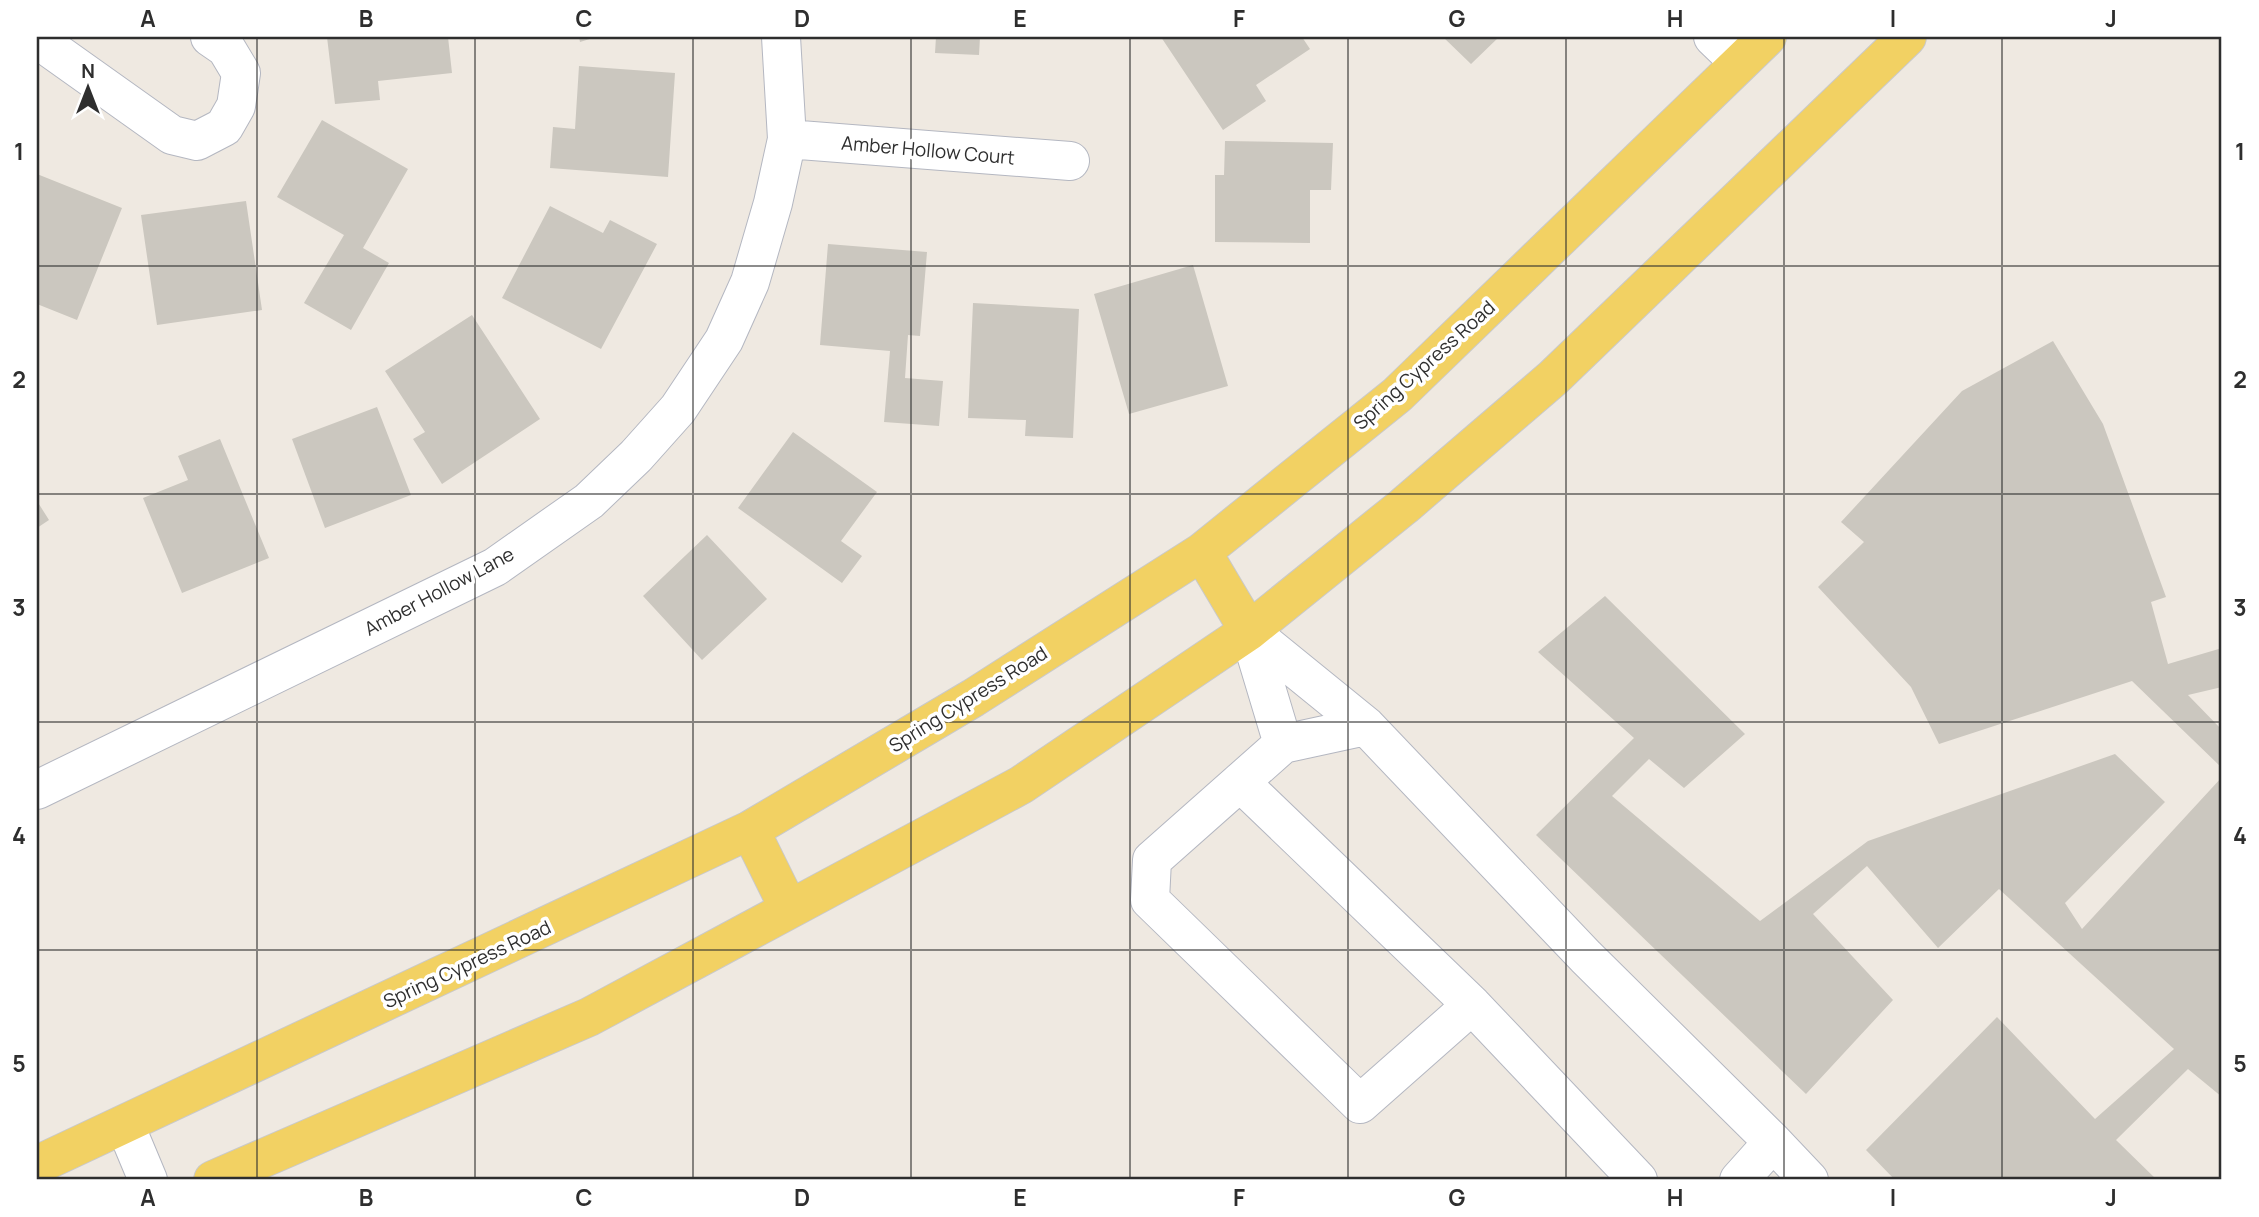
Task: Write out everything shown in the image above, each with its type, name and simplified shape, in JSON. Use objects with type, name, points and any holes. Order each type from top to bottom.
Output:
[{"type":"main road","name":"Spring Cypress Road","points":[[37,1165],[750,830],[973,698],[1202,552],[1397,395],[1726,50],[1768,37]]},
{"type":"main road","points":[[214,1180],[589,1017],[1021,785],[1249,631],[1404,506],[1553,378],[1907,37]]},
{"type":"main road","points":[[1202,552],[1249,631]]},
{"type":"main road","points":[[750,830],[789,909]]},
{"type":"street","points":[[37,39],[172,135],[197,141],[224,127],[236,106],[241,73],[226,48],[210,37]]},
{"type":"street","name":"Amber Hollow Lane","points":[[37,790],[495,567],[589,501],[636,456],[678,409],[724,340],[750,282],[773,203],[787,139],[781,37]]},
{"type":"street","name":"Amber Hollow Court","points":[[787,139],[1070,161]]},
{"type":"street","points":[[1249,631],[1366,726],[1587,957],[1809,1180]]},
{"type":"street","points":[[1249,631],[1283,744]]},
{"type":"street","points":[[1366,726],[1283,744],[1152,860],[1150,900],[1360,1104],[1472,1005]]},
{"type":"street","points":[[1240,782],[1472,1005],[1638,1180]]},
{"type":"street","points":[[125,1125],[148,1180]]},
{"type":"street","points":[[1739,1180],[1773,1142]]},
{"type":"building","points":[[327,37],[448,37],[452,73],[378,81],[380,100],[335,104]]},
{"type":"building","points":[[579,37],[596,37],[580,42]]},
{"type":"building","points":[[936,37],[980,37],[979,55],[935,53]]},
{"type":"building","points":[[1161,37],[1302,37],[1310,49],[1256,85],[1266,101],[1223,130]]},
{"type":"building","points":[[1443,37],[1499,37],[1471,64]]},
{"type":"building","points":[[579,66],[675,73],[668,177],[550,168],[553,127],[575,129]]},
{"type":"building","points":[[322,120],[408,169],[363,248],[389,263],[351,330],[304,303],[344,235],[277,197]]},
{"type":"building","points":[[1225,141],[1333,143],[1331,190],[1310,190],[1310,243],[1215,242],[1215,175],[1224,175]]},
{"type":"building","points":[[37,174],[122,208],[77,320],[37,304]]},
{"type":"building","points":[[246,201],[262,310],[157,325],[141,215]]},
{"type":"building","points":[[550,206],[603,233],[610,220],[657,244],[601,349],[502,298]]},
{"type":"building","points":[[828,244],[927,252],[920,336],[908,335],[905,378],[943,381],[939,426],[884,422],[890,351],[820,345]]},
{"type":"building","points":[[1193,265],[1228,386],[1129,414],[1094,294]]},
{"type":"building","points":[[973,303],[1079,309],[1073,438],[1025,436],[1026,420],[968,418]]},
{"type":"building","points":[[472,315],[540,419],[442,484],[413,439],[425,432],[385,371]]},
{"type":"building","points":[[2053,341],[2103,424],[2166,597],[2151,602],[2168,664],[2222,648],[2222,687],[2188,695],[2222,730],[2222,768],[2132,681],[1939,744],[1911,687],[1818,587],[1864,542],[1841,522],[1962,391]]},
{"type":"building","points":[[377,407],[411,495],[325,528],[292,439]]},
{"type":"building","points":[[793,432],[877,492],[841,541],[862,556],[842,583],[738,508]]},
{"type":"building","points":[[220,439],[269,558],[182,593],[143,498],[188,480],[178,456]]},
{"type":"building","points":[[37,501],[49,520],[37,528]]},
{"type":"building","points":[[707,535],[767,599],[702,660],[643,596]]},
{"type":"building","points":[[1605,596],[1745,734],[1684,788],[1649,759],[1612,796],[1760,921],[1868,841],[2115,754],[2165,802],[2065,903],[2082,929],[2222,777],[2222,1097],[2188,1069],[2116,1140],[2157,1180],[1895,1180],[1866,1150],[1997,1017],[2095,1119],[2174,1049],[1999,889],[1938,948],[1867,866],[1813,914],[1893,1000],[1806,1094],[1536,835],[1634,738],[1538,652]]}]
